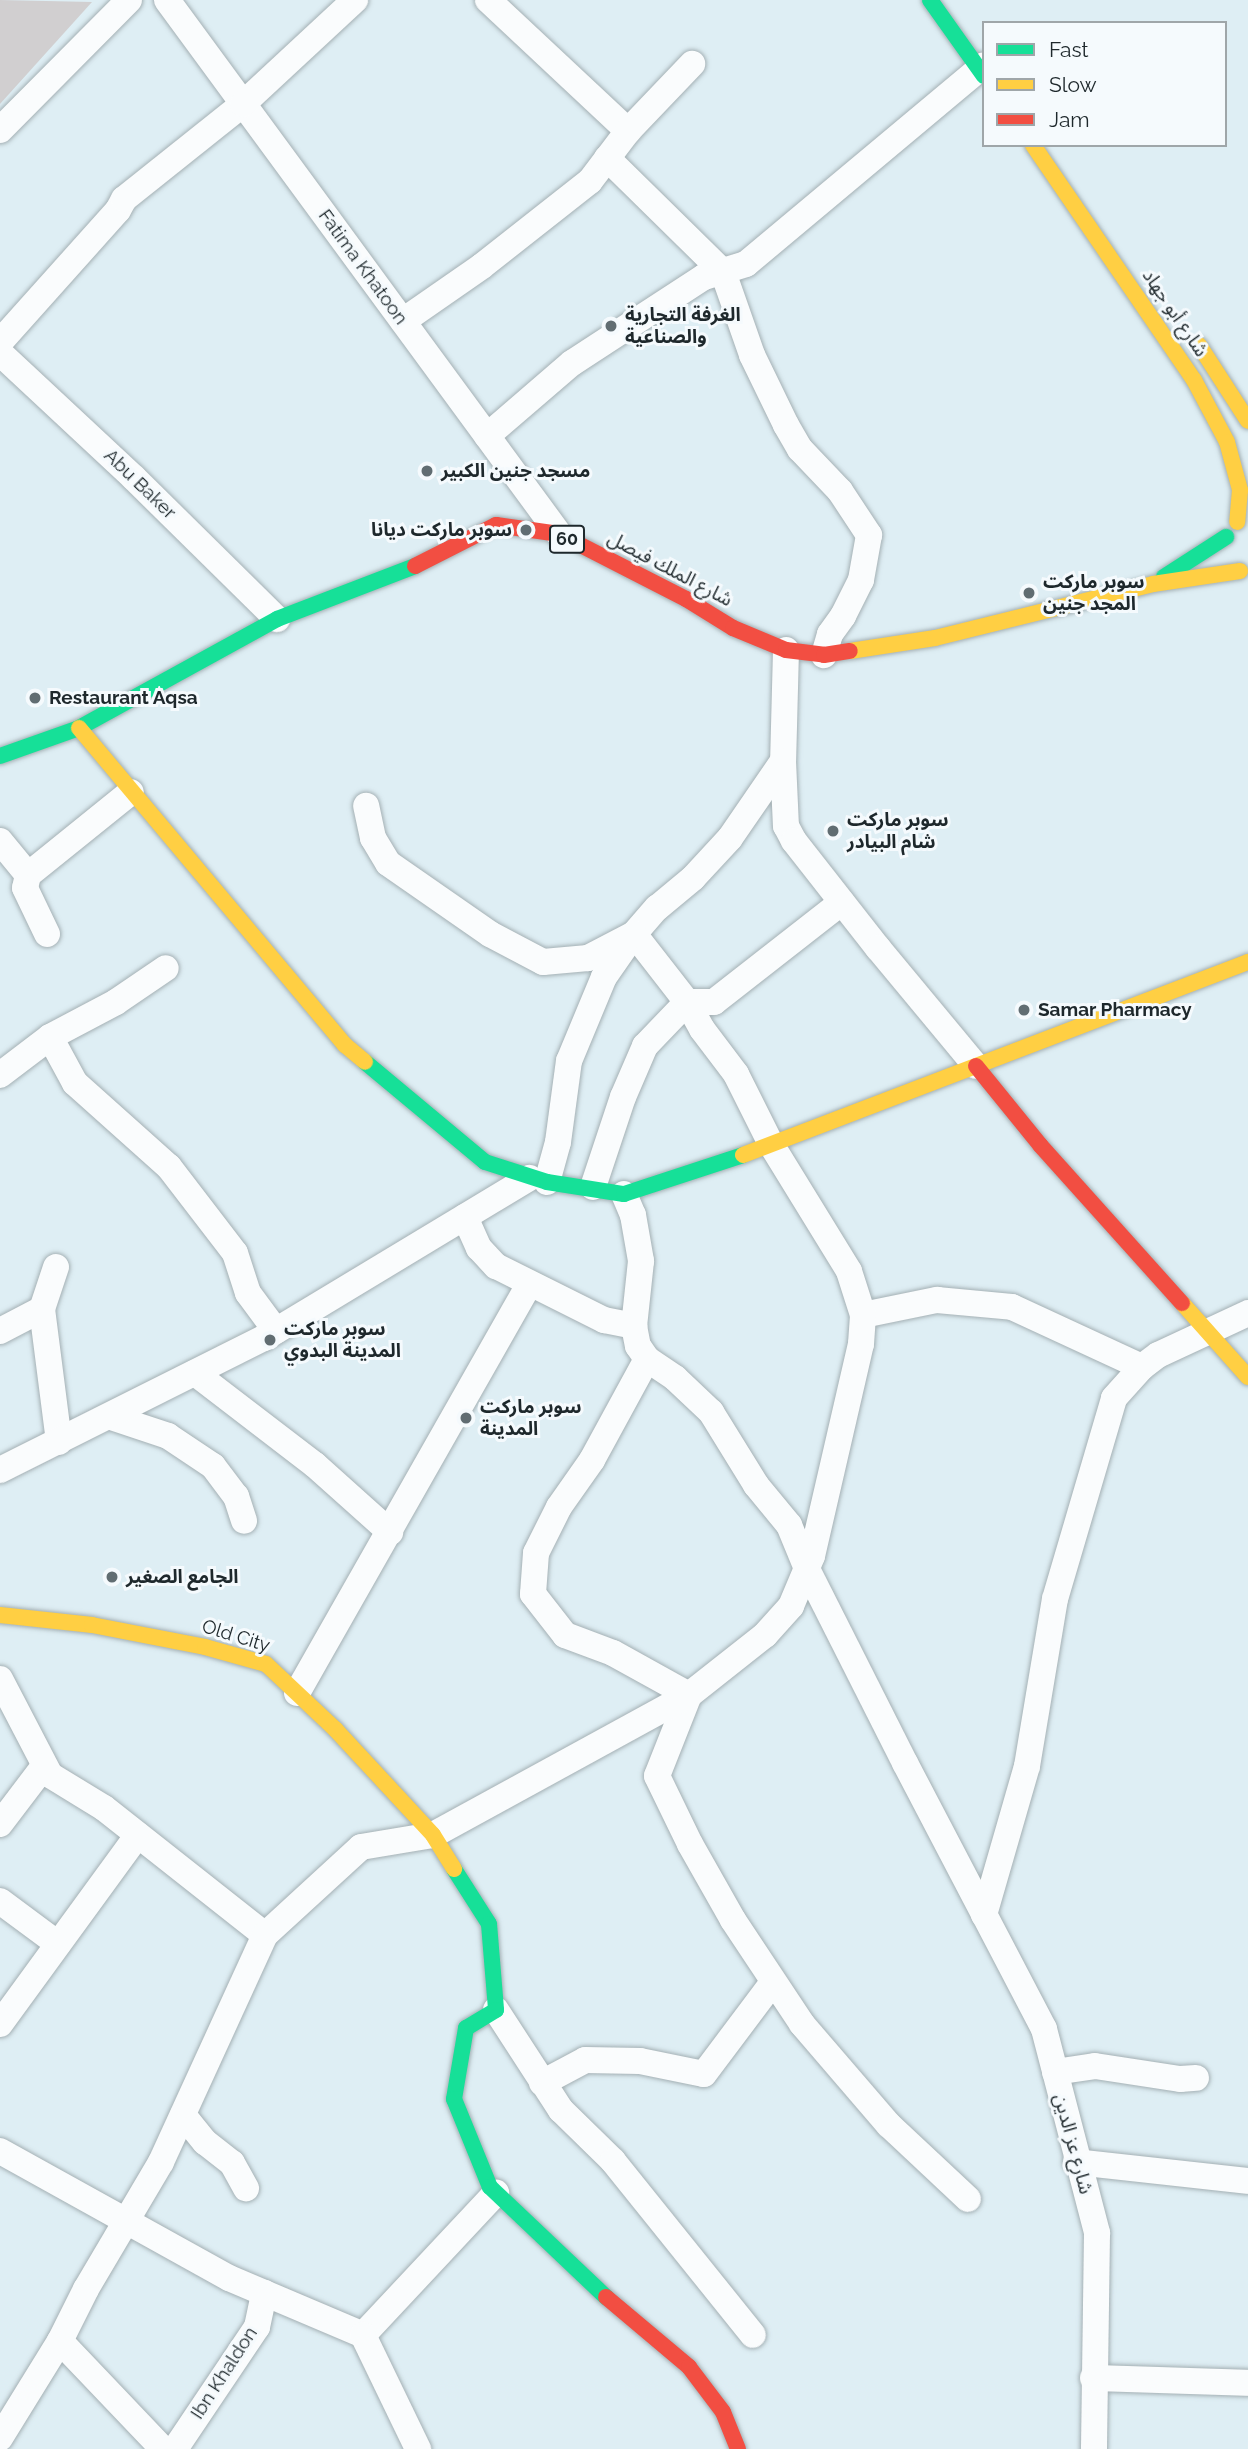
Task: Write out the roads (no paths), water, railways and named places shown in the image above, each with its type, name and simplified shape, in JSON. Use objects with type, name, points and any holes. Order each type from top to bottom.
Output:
[{"type":"street","points":[[0,130],[129,0]]},
{"type":"street","name":"Fatima Khatoon","points":[[167,0],[559,534]]},
{"type":"street","points":[[0,342],[124,199],[243,104],[355,0]]},
{"type":"street","points":[[488,0],[628,131]]},
{"type":"street","points":[[487,436],[572,363],[704,277],[746,264],[982,70],[930,0]]},
{"type":"street","points":[[403,321],[482,266],[590,181],[628,131],[692,64]]},
{"type":"street","name":"شارع أبو جهاد","points":[[1034,147],[1194,380],[1231,453],[1240,490],[1243,519]]},
{"type":"street","points":[[607,158],[723,272],[752,355],[786,425],[800,449],[840,491],[869,535],[861,580],[843,616],[830,634],[824,655]]},
{"type":"street","name":"شارع أبو جهاد","points":[[1193,336],[1248,421]]},
{"type":"street","name":"Abu Baker","points":[[0,353],[134,478],[277,619]]},
{"type":"street","name":"60","points":[[1153,583],[1226,537],[1243,519]]},
{"type":"street","name":"شارع الملك فيصل","points":[[0,756],[79,728],[277,619],[402,573],[496,525],[559,534],[686,599],[733,628],[786,650],[824,655],[935,638],[1153,583]]},
{"type":"street","name":"60","points":[[1226,537],[1227,556],[1244,572]]},
{"type":"street","name":"60","points":[[1153,583],[1244,572]]},
{"type":"street","points":[[786,650],[783,761],[786,826],[794,841],[1041,1146],[1248,1377]]},
{"type":"street","points":[[79,728],[345,1045],[485,1162],[538,1180],[624,1194],[772,1146],[1248,962]]},
{"type":"street","points":[[0,1470],[111,1417],[276,1331],[465,1217],[538,1180],[558,1142],[563,1087],[573,1046],[601,982],[634,934],[730,838],[783,761]]},
{"type":"street","points":[[47,934],[25,888],[28,874],[131,792]]},
{"type":"street","points":[[366,806],[373,838],[388,863],[490,933],[543,962],[589,957],[634,934]]},
{"type":"street","points":[[0,841],[28,874]]},
{"type":"street","points":[[593,1187],[628,1084],[645,1046],[687,1002],[714,1002],[842,902]]},
{"type":"street","points":[[0,2438],[60,2341],[162,2162],[265,1935],[361,1847],[433,1835],[689,1695],[779,1621],[796,1597],[808,1571],[861,1343],[863,1315],[849,1271],[772,1146],[736,1074],[702,1029],[687,1002],[634,934]]},
{"type":"street","points":[[0,1074],[50,1037],[116,1002],[166,968]]},
{"type":"street","points":[[50,1037],[75,1083],[169,1167],[235,1252],[248,1293],[276,1331]]},
{"type":"street","points":[[624,1194],[633,1215],[642,1266],[634,1326],[635,1338],[648,1359],[592,1460],[559,1507],[536,1553],[533,1594],[565,1635],[613,1653],[689,1695]]},
{"type":"street","points":[[465,1217],[484,1257],[529,1284],[604,1320],[634,1326]]},
{"type":"street","points":[[55,1267],[42,1309],[59,1442]]},
{"type":"street","points":[[297,1693],[529,1284]]},
{"type":"street","points":[[863,1315],[937,1300],[1012,1307],[1142,1367]]},
{"type":"street","points":[[0,1331],[42,1309]]},
{"type":"street","points":[[984,1915],[1027,1766],[1036,1726],[1046,1640],[1066,1560],[1114,1398],[1142,1367],[1176,1345],[1248,1313]]},
{"type":"street","name":"شارع عز الدين","points":[[648,1359],[675,1378],[711,1412],[756,1485],[789,1525],[808,1571],[1044,2029],[1076,2162],[1097,2233],[1094,2449]]},
{"type":"street","points":[[195,1373],[315,1465],[390,1532]]},
{"type":"street","points":[[111,1417],[158,1432],[206,1460],[230,1486],[244,1521]]},
{"type":"street","name":"Old City","points":[[0,1615],[92,1625],[205,1647],[266,1664],[335,1729],[433,1835],[489,1924],[496,2010]]},
{"type":"street","points":[[0,1679],[44,1766],[54,1778],[104,1808],[265,1935]]},
{"type":"street","points":[[689,1695],[657,1776],[724,1907],[802,2024],[866,2100],[920,2157],[968,2199]]},
{"type":"street","points":[[0,1824],[44,1766]]},
{"type":"street","points":[[2,2019],[138,1835]]},
{"type":"street","points":[[0,1901],[58,1944]]},
{"type":"street","points":[[542,2083],[585,2060],[640,2061],[704,2074],[773,1982]]},
{"type":"street","points":[[738,2449],[723,2412],[690,2367],[599,2291],[490,2187],[454,2099],[466,2028],[496,2010],[542,2083],[574,2125],[614,2161],[753,2335]]},
{"type":"street","points":[[1055,2072],[1095,2066],[1180,2079],[1196,2078]]},
{"type":"street","points":[[183,2115],[205,2142],[232,2162],[246,2188]]},
{"type":"street","points":[[0,2151],[229,2278],[363,2335],[418,2449]]},
{"type":"street","points":[[1076,2162],[1248,2181]]},
{"type":"street","points":[[363,2335],[496,2193]]},
{"type":"street","name":"Ibn Khaldon","points":[[175,2449],[257,2327],[264,2293]]},
{"type":"street","points":[[60,2341],[163,2449]]},
{"type":"street","points":[[1093,2378],[1248,2383]]},
{"type":"place","name":"الغرفة التجارية والصناعية","points":[[611,326]]},
{"type":"place","name":"مسجد جنين الكبير","points":[[427,471]]},
{"type":"place","name":"سوبر ماركت ديانا","points":[[526,530]]},
{"type":"place","name":"سوبر ماركت المجد جنين","points":[[1029,593]]},
{"type":"place","name":"Restaurant Aqsa","points":[[35,698]]},
{"type":"place","name":"سوبر ماركت شام البيادر","points":[[833,831]]},
{"type":"place","name":"Samar Pharmacy","points":[[1024,1010]]},
{"type":"place","name":"سوبر ماركت المدينة البدوي","points":[[270,1340]]},
{"type":"place","name":"سوبر ماركت المدينة","points":[[466,1418]]},
{"type":"place","name":"الجامع الصغير","points":[[112,1577]]}]
